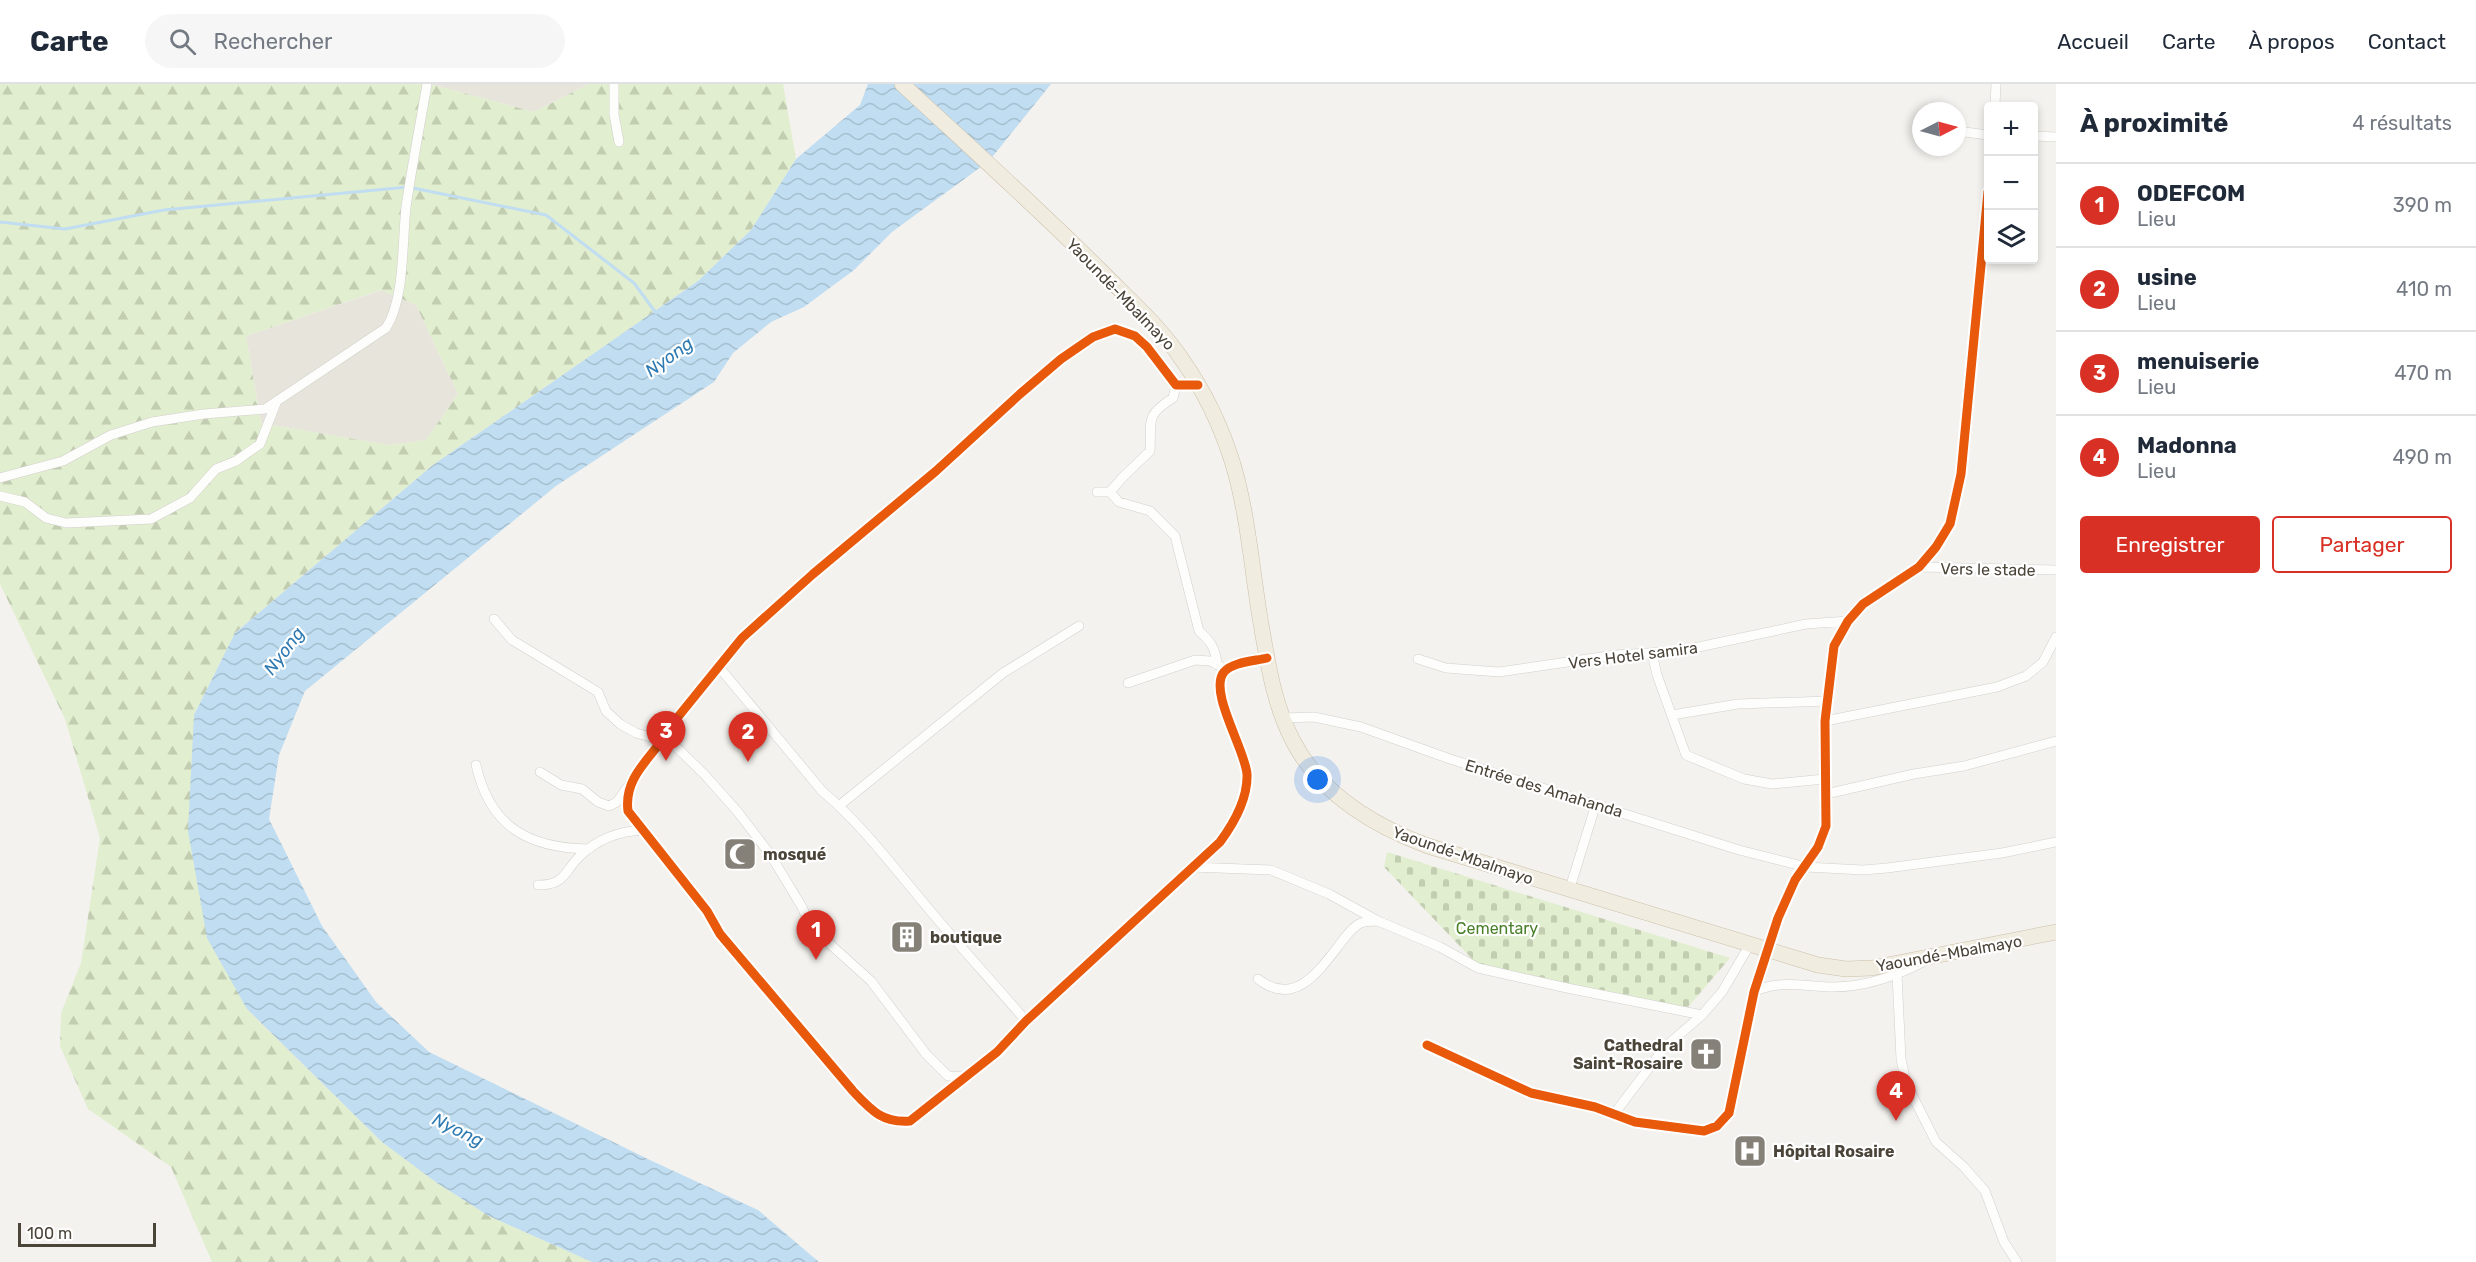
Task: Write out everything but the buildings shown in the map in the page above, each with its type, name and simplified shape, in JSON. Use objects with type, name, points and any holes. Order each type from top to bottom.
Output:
[{"type":"highway","name":"Yaoundé-Mbalmayo","points":[[902,84],[1077,246],[1164,335],[1198,385],[1217,422],[1232,463],[1267,658],[1274,691],[1283,717],[1293,742],[1324,783],[1346,804],[1371,822],[1428,846],[1768,952],[1818,965],[1846,969],[1892,965],[2056,933]]},
{"type":"street","points":[[0,478],[63,461],[111,435],[152,422],[204,414],[265,409],[386,328],[394,315],[397,299],[406,207],[427,84]]},
{"type":"street","points":[[614,84],[614,114],[620,142]]},
{"type":"street","points":[[1995,102],[1996,84]]},
{"type":"street","points":[[1966,132],[1984,134]]},
{"type":"street","points":[[2038,136],[2056,137]]},
{"type":"street","points":[[1427,1045],[1531,1093],[1595,1107],[1635,1122],[1704,1131],[1717,1126],[1730,1113],[1754,992],[1784,900],[1818,848],[1826,826],[1825,720],[1834,646],[1848,621],[1863,604],[1919,567],[1936,547],[1950,524],[1960,483],[1987,210]]},
{"type":"street","points":[[540,772],[561,785],[582,789],[598,802],[609,806],[617,802],[654,748],[666,738],[673,723],[742,638],[813,574],[936,471],[1036,380],[1093,337],[1115,329],[1135,336],[1148,348],[1176,386]]},
{"type":"street","points":[[1176,386],[1198,385]]},
{"type":"street","points":[[1110,492],[1150,452],[1151,414],[1156,408],[1173,398],[1176,386]]},
{"type":"street","points":[[0,496],[25,502],[46,518],[66,524],[151,519],[190,498],[216,469],[236,461],[260,444],[276,403]]},
{"type":"street","points":[[1097,492],[1110,492],[1119,502],[1150,512],[1175,536],[1199,631],[1210,640],[1217,665]]},
{"type":"street","name":"Vers le stade","points":[[1919,567],[2056,570]]},
{"type":"street","points":[[494,619],[512,640],[598,692],[606,711],[620,724],[636,733],[654,738],[666,738],[704,774],[737,811],[770,854],[802,907],[811,927],[871,981],[926,1054],[948,1076],[966,1077]]},
{"type":"street","name":"Vers Hotel samira","points":[[1418,659],[1446,668],[1499,672],[1615,655],[1680,651],[1806,624],[1848,621]]},
{"type":"street","points":[[840,806],[1003,673],[1080,626]]},
{"type":"street","points":[[1825,720],[1997,687],[2026,676],[2043,662],[2056,637]]},
{"type":"street","points":[[1652,652],[1657,675],[1686,755],[1744,779],[1772,784],[1825,779]]},
{"type":"street","points":[[1128,683],[1195,660],[1210,661],[1228,668],[1267,658]]},
{"type":"street","points":[[719,667],[822,791],[840,806],[873,841],[1026,1021]]},
{"type":"street","points":[[631,782],[628,792],[628,811],[632,818],[644,830],[707,911],[720,933],[775,1001],[853,1091],[876,1113],[894,1122],[910,1121],[997,1052],[1026,1021],[1220,842],[1232,826],[1246,789],[1245,762],[1220,693],[1220,677],[1228,668]]},
{"type":"street","points":[[1672,715],[1738,705],[1828,701]]},
{"type":"street","name":"Entrée des Amahanda","points":[[1283,717],[1314,717],[1361,727],[1450,759],[1739,850],[1806,867],[1863,870],[1887,868],[1982,856],[2056,842]]},
{"type":"street","points":[[1826,794],[1914,774],[1964,766],[2056,741]]},
{"type":"street","points":[[476,765],[481,787],[488,803],[513,828],[527,838],[546,844],[589,849]]},
{"type":"street","points":[[1569,891],[1596,804]]},
{"type":"street","points":[[538,885],[553,884],[562,880],[579,857],[612,836],[628,831],[644,830]]},
{"type":"street","points":[[1191,867],[1271,870],[1329,894],[1378,921],[1440,947],[1478,968],[1702,1015]]},
{"type":"street","points":[[1258,980],[1278,990],[1298,988],[1321,968],[1359,924],[1378,921]]},
{"type":"street","points":[[1614,1114],[1665,1047],[1702,1015],[1722,992],[1749,946]]},
{"type":"street","points":[[1754,992],[1762,988],[1786,984],[1835,987],[1861,984],[1897,974],[1938,955]]},
{"type":"street","points":[[1897,974],[1901,1059],[1906,1083],[1936,1142],[1964,1167],[1985,1191],[2004,1242],[2017,1262]]},
{"type":"shaded area","points":[[430,84],[589,84],[534,112]]},
{"type":"shaded area","points":[[382,290],[416,305],[458,394],[426,440],[389,445],[261,423],[246,336]]},
{"type":"green space","points":[[0,84],[430,84],[534,112],[589,84],[783,84],[796,159],[751,230],[698,281],[433,465],[235,633],[194,715],[247,1009],[382,1142],[437,1183],[489,1216],[592,1262],[212,1262],[171,1167],[88,1109],[60,1046],[61,1013],[81,963],[100,838],[65,719],[0,584]],"holes":[[[381,290],[416,305],[458,394],[426,440],[389,445],[261,423],[246,336]]]},
{"type":"green space","name":"Cementary","points":[[1387,852],[1730,958],[1682,1014],[1476,963],[1384,867]]},
{"type":"water","name":"Nyong","points":[[868,84],[1051,84],[989,161],[892,232],[854,270],[804,307],[771,322],[733,353],[714,382],[556,486],[305,691],[279,755],[269,819],[322,926],[376,1002],[429,1052],[758,1210],[819,1262],[592,1262],[489,1216],[437,1183],[382,1142],[247,1009],[207,938],[188,831],[194,715],[235,633],[433,465],[698,281],[751,230],[796,159],[860,105]]},
{"type":"waterway","points":[[0,222],[65,229],[164,210],[408,187],[546,215],[634,283],[656,313]]},
{"type":"cycle path","points":[[1427,1045],[1531,1093],[1595,1107],[1635,1122],[1704,1131],[1717,1126],[1729,1113],[1754,992],[1778,918],[1795,880],[1818,847],[1826,826],[1825,721],[1834,646],[1848,621],[1863,604],[1919,567],[1936,547],[1950,524],[1961,474],[1986,210]]},
{"type":"cycle path","points":[[1198,385],[1176,385],[1147,347],[1135,336],[1115,329],[1093,337],[1061,359],[936,471],[813,574],[742,638],[643,764],[631,786],[628,811],[707,911],[720,934],[853,1091],[878,1114],[892,1120],[910,1121],[997,1052],[1026,1021],[1220,842],[1239,810],[1247,783],[1245,763],[1224,706],[1220,681],[1224,672],[1232,666],[1267,658]]},
{"type":"place","name":"menuiserie","points":[[666,761]]},
{"type":"place","name":"usine","points":[[748,762]]},
{"type":"place","name":"mosqué","points":[[740,854]]},
{"type":"place","name":"boutique","points":[[907,937]]},
{"type":"place","name":"ODEFCOM","points":[[816,960]]},
{"type":"place","name":"Cathedral Saint-Rosaire","points":[[1706,1054]]},
{"type":"place","name":"Madonna","points":[[1896,1121]]},
{"type":"place","name":"Hôpital Rosaire","points":[[1750,1151]]}]
